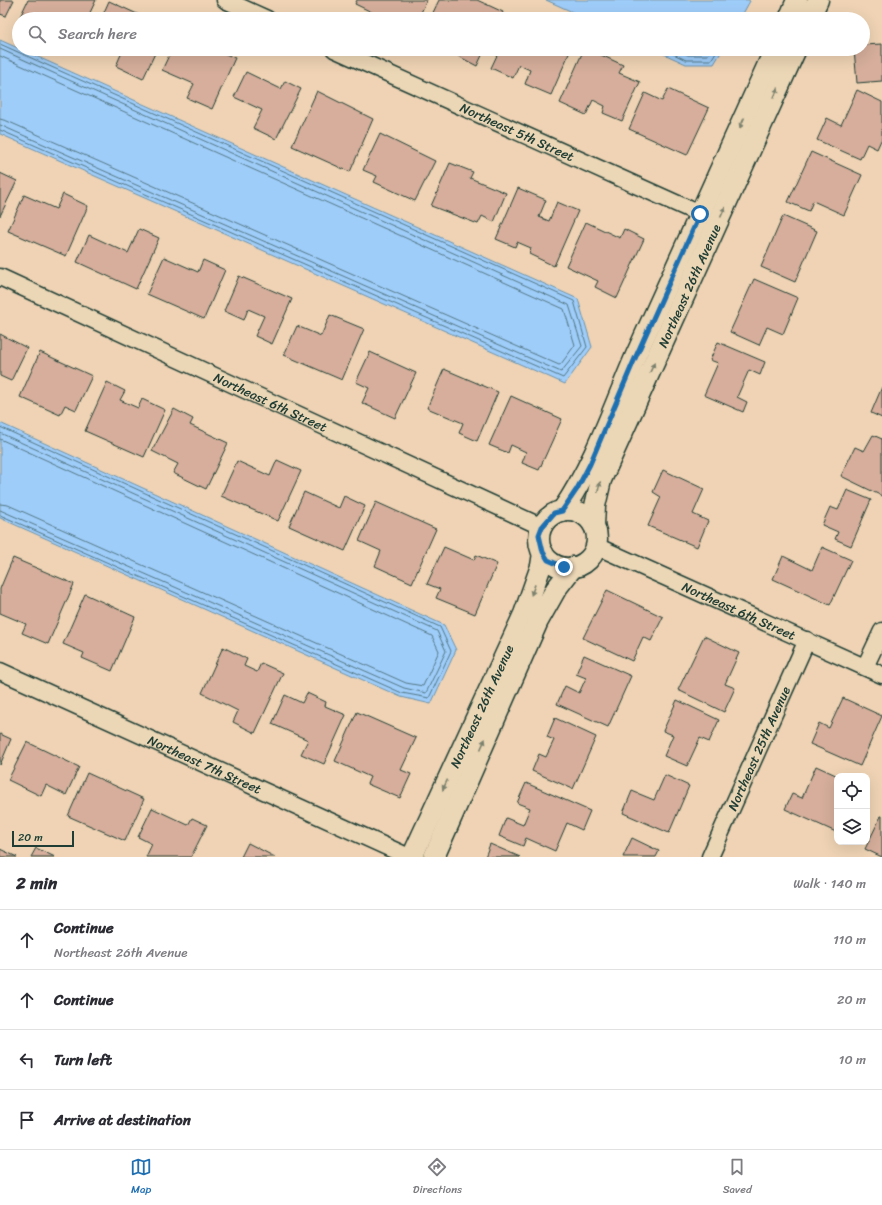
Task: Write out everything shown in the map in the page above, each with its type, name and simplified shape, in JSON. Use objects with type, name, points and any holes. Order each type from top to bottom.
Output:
[{"type":"street","points":[[225,0],[252,12]]},
{"type":"street","points":[[791,12],[797,0]]},
{"type":"street","points":[[812,12],[818,0]]},
{"type":"street","name":"Northeast 5th Street","points":[[350,56],[700,214]]},
{"type":"street","name":"Northeast 26th Avenue","points":[[562,511],[577,489],[590,464],[633,363],[772,56]]},
{"type":"street","name":"Northeast 26th Avenue","points":[[594,525],[595,506],[601,480],[793,56]]},
{"type":"street","name":"Northeast 6th Street","points":[[0,277],[542,527]]},
{"type":"street","points":[[562,511],[577,511],[590,519],[594,525],[597,539],[596,546],[588,560],[572,567],[556,565],[548,560],[543,552],[539,535],[542,527],[554,513],[562,511]]},
{"type":"street","name":"Northeast 6th Street","points":[[596,546],[882,674]]},
{"type":"street","name":"Northeast 26th Avenue","points":[[412,857],[524,614],[541,566],[543,552]]},
{"type":"street","name":"Northeast 26th Avenue","points":[[434,857],[538,621],[556,589],[572,567]]},
{"type":"street","points":[[866,667],[882,631]]},
{"type":"street","name":"Northeast 25th Avenue","points":[[710,857],[807,640]]},
{"type":"street","name":"Northeast 7th Street","points":[[0,672],[409,857]]},
{"type":"water","points":[[546,0],[750,1],[744,12],[573,12]]},
{"type":"water","points":[[0,40],[12,45],[12,56],[36,56],[578,299],[592,347],[565,384],[0,134]]},
{"type":"water","points":[[668,56],[719,56],[714,64],[686,64]]},
{"type":"water","points":[[0,423],[444,625],[456,650],[431,704],[401,697],[0,518]]},
{"type":"building","points":[[0,0],[14,0],[6,16],[0,14]]},
{"type":"building","points":[[28,0],[96,0],[90,12],[22,12]]},
{"type":"building","points":[[357,0],[427,0],[421,12],[372,12],[355,4]]},
{"type":"building","points":[[439,0],[477,0],[503,12],[433,12]]},
{"type":"building","points":[[109,1],[133,12],[104,12]]},
{"type":"building","points":[[882,44],[882,81],[857,83],[855,56],[870,56],[870,45]]},
{"type":"building","points":[[120,56],[154,56],[143,79],[116,66]]},
{"type":"building","points":[[169,56],[230,56],[235,58],[212,109],[187,98],[194,84],[162,70]]},
{"type":"building","points":[[458,56],[482,56],[477,66]]},
{"type":"building","points":[[497,56],[568,56],[551,95],[525,84],[530,70],[519,65],[513,78],[491,68]]},
{"type":"building","points":[[581,56],[603,56],[623,65],[619,73],[640,82],[622,121],[603,113],[605,106],[593,100],[586,115],[560,103]]},
{"type":"building","points":[[246,72],[281,89],[285,81],[301,89],[276,139],[253,128],[262,110],[234,97]]},
{"type":"building","points":[[668,89],[709,108],[687,155],[629,129],[645,93],[662,101]]},
{"type":"building","points":[[857,90],[882,102],[882,138],[877,149],[867,144],[860,159],[817,140],[827,118],[841,125]]},
{"type":"building","points":[[317,91],[373,119],[350,172],[292,146]]},
{"type":"building","points":[[380,134],[435,161],[415,201],[374,182],[377,176],[363,170]]},
{"type":"building","points":[[811,152],[862,175],[844,215],[813,201],[809,211],[788,202]]},
{"type":"building","points":[[450,163],[473,172],[470,178],[506,193],[494,222],[482,216],[478,224],[431,206]]},
{"type":"building","points":[[0,173],[17,181],[0,216]]},
{"type":"building","points":[[518,188],[546,200],[539,217],[549,221],[557,202],[578,211],[554,266],[529,254],[531,248],[517,242],[515,247],[496,239]]},
{"type":"building","points":[[63,194],[88,206],[66,256],[8,231],[24,195],[56,209]]},
{"type":"building","points":[[783,216],[817,231],[795,282],[761,267]]},
{"type":"building","points":[[586,222],[620,238],[624,229],[644,239],[617,298],[595,287],[598,281],[566,266]]},
{"type":"building","points":[[139,229],[159,238],[136,289],[77,262],[89,235],[128,253]]},
{"type":"building","points":[[164,257],[198,272],[203,260],[225,270],[204,319],[147,294]]},
{"type":"building","points":[[239,276],[292,299],[272,344],[255,336],[264,316],[248,309],[244,320],[224,311]]},
{"type":"building","points":[[754,279],[798,298],[783,334],[767,327],[759,345],[730,332]]},
{"type":"building","points":[[330,315],[364,329],[342,380],[284,355],[297,326],[321,336]]},
{"type":"building","points":[[0,334],[27,348],[11,381],[0,376]]},
{"type":"building","points":[[718,342],[765,362],[760,375],[749,370],[737,397],[747,402],[743,412],[704,395],[718,363],[710,360]]},
{"type":"building","points":[[40,352],[92,376],[76,410],[65,405],[60,415],[20,397]]},
{"type":"building","points":[[370,352],[416,373],[395,418],[362,403],[369,388],[356,382]]},
{"type":"building","points":[[444,369],[498,392],[477,441],[459,433],[463,423],[427,408]]},
{"type":"building","points":[[107,382],[125,391],[120,400],[138,408],[142,399],[165,410],[144,457],[85,431]]},
{"type":"building","points":[[882,387],[882,418],[871,413]]},
{"type":"building","points":[[511,396],[562,419],[539,470],[522,463],[526,452],[511,445],[508,453],[489,445]]},
{"type":"building","points":[[174,409],[193,419],[190,425],[228,443],[206,489],[173,473],[178,464],[152,451]]},
{"type":"building","points":[[873,435],[882,439],[882,496],[841,476],[855,447],[864,451]]},
{"type":"building","points":[[277,460],[301,471],[278,521],[221,496],[237,461],[270,476]]},
{"type":"building","points":[[663,470],[704,489],[693,514],[708,521],[697,547],[648,526],[661,497],[653,492]]},
{"type":"building","points":[[847,490],[871,500],[851,546],[835,539],[838,532],[822,525],[830,507],[838,510]]},
{"type":"building","points":[[304,492],[339,508],[344,496],[365,506],[345,551],[289,526]]},
{"type":"building","points":[[376,502],[436,529],[412,583],[375,566],[381,551],[359,541]]},
{"type":"building","points":[[444,547],[474,560],[476,555],[497,564],[475,614],[436,598],[440,589],[427,584]]},
{"type":"building","points":[[822,547],[851,560],[830,605],[773,579],[783,556],[812,570]]},
{"type":"building","points":[[13,558],[74,584],[48,644],[22,633],[26,624],[0,613],[0,589]]},
{"type":"building","points":[[607,590],[663,617],[651,641],[643,637],[632,661],[583,638]]},
{"type":"building","points":[[85,594],[135,617],[112,671],[82,658],[84,653],[63,644]]},
{"type":"building","points":[[704,636],[739,653],[725,684],[735,688],[724,712],[678,690]]},
{"type":"building","points":[[223,647],[247,659],[244,666],[257,672],[261,663],[283,673],[255,733],[233,722],[238,711],[202,693]]},
{"type":"building","points":[[584,655],[631,676],[608,727],[557,704],[565,686],[579,693],[586,678],[576,674]]},
{"type":"building","points":[[307,693],[326,702],[325,706],[346,715],[324,764],[301,754],[308,740],[272,724],[285,695],[302,703]]},
{"type":"building","points":[[843,698],[882,716],[860,766],[810,744],[819,723],[829,728]]},
{"type":"building","points":[[677,700],[719,720],[709,742],[700,738],[687,766],[664,756],[673,735],[663,731]]},
{"type":"building","points":[[357,712],[416,738],[401,770],[411,774],[400,798],[367,784],[370,777],[335,761]]},
{"type":"building","points":[[555,718],[596,737],[573,789],[532,771],[539,754],[546,757],[554,740],[547,737]]},
{"type":"building","points":[[0,734],[11,739],[0,765]]},
{"type":"building","points":[[27,742],[79,767],[66,795],[46,785],[41,796],[8,780]]},
{"type":"building","points":[[816,766],[834,774],[834,831],[785,809],[792,794],[802,798]]},
{"type":"building","points":[[87,773],[144,799],[125,841],[68,816]]},
{"type":"building","points":[[665,775],[689,786],[669,833],[623,813],[632,791],[654,800]]},
{"type":"building","points":[[526,783],[590,811],[582,830],[567,823],[555,851],[526,838],[523,846],[499,836],[506,818],[523,825],[530,808],[517,803]]},
{"type":"building","points":[[152,808],[188,825],[192,818],[207,825],[191,857],[146,857],[152,844],[138,837]]},
{"type":"building","points":[[882,816],[882,857],[865,849],[867,845],[870,845],[870,839]]},
{"type":"building","points":[[632,838],[659,851],[656,857],[623,857]]},
{"type":"building","points":[[248,843],[275,857],[241,857]]},
{"type":"building","points":[[490,844],[520,857],[485,857]]},
{"type":"building","points":[[36,848],[55,857],[31,857]]},
{"type":"building","points":[[0,849],[17,857],[0,857]]},
{"type":"route","points":[[564,567],[556,565],[548,560],[543,552],[539,535],[542,527],[547,519],[554,513],[562,511],[577,489],[590,464],[633,363],[700,214]]}]
